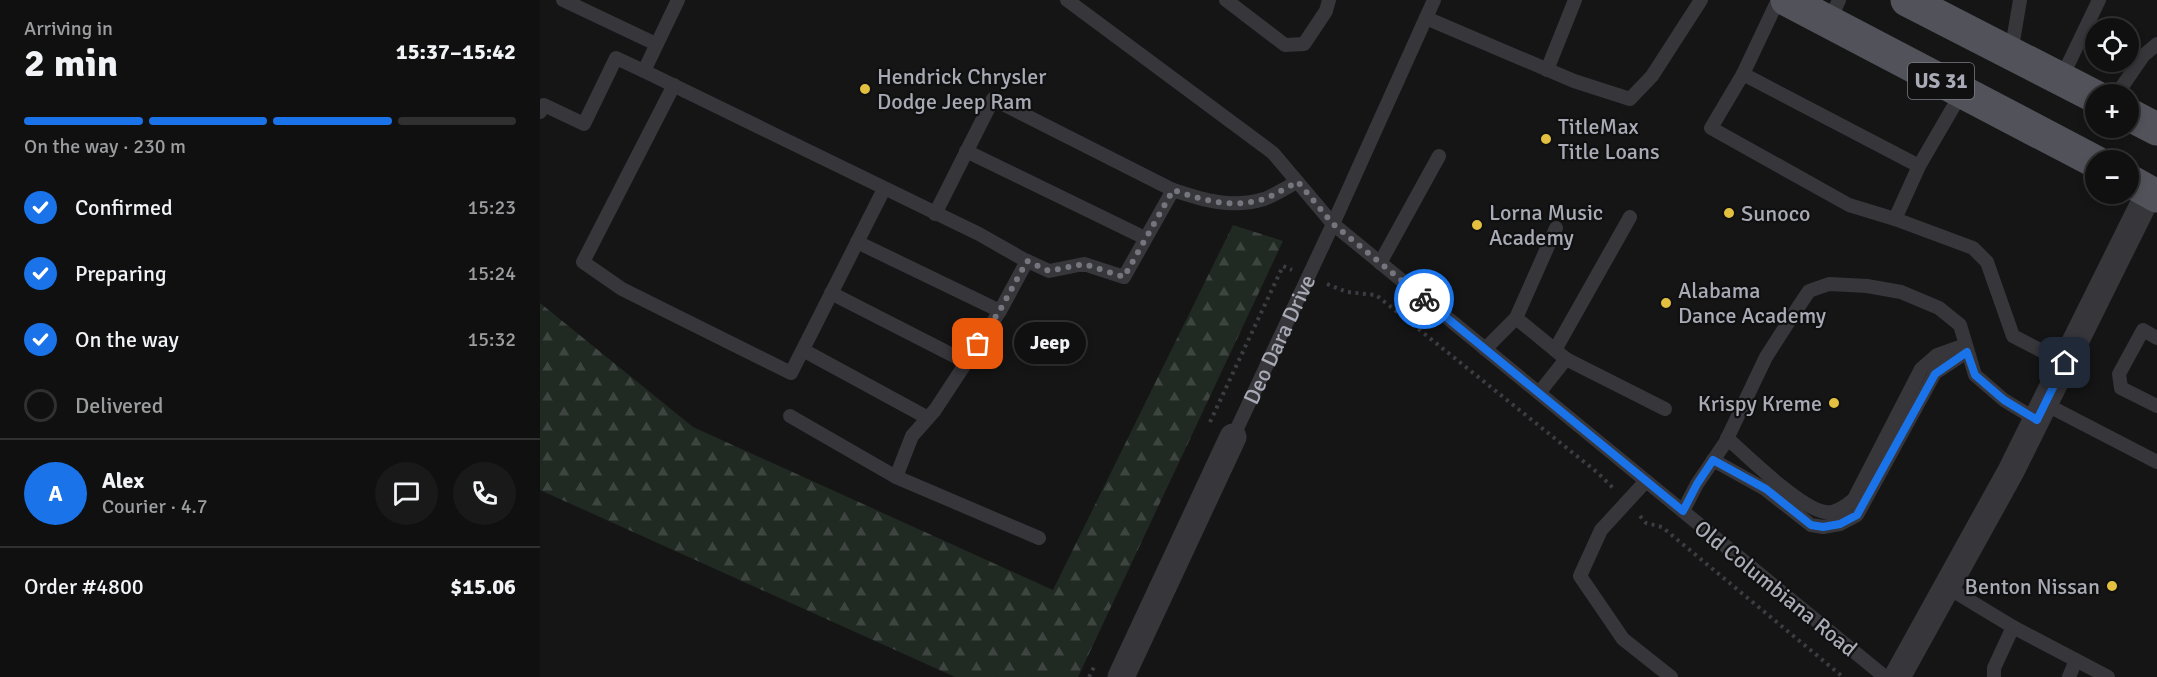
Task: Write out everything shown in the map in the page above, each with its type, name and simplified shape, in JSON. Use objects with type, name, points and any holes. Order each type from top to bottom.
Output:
[{"type":"main road","name":"US 31","points":[[1787,0],[1834,11],[1962,92],[2085,156]]},
{"type":"main road","name":"US 31","points":[[1907,0],[2085,91]]},
{"type":"main road","points":[[2139,120],[2157,129]]},
{"type":"street","points":[[1897,677],[2011,471],[2041,412],[2145,189]]},
{"type":"street","name":"Deo Dara Drive","points":[[1122,677],[1233,437]]},
{"type":"lane","points":[[563,0],[656,44]]},
{"type":"lane","points":[[644,71],[678,0]]},
{"type":"lane","name":"Old Columbiana Road","points":[[1067,0],[1273,153],[1333,224],[1885,677]]},
{"type":"lane","points":[[1226,0],[1285,45],[1304,44],[1326,11],[1329,0]]},
{"type":"lane","name":"Deo Dara Drive","points":[[1233,437],[1333,224],[1434,0]]},
{"type":"lane","points":[[1547,70],[1575,0]]},
{"type":"lane","points":[[1426,18],[1574,81],[1630,99],[1652,76],[1701,0]]},
{"type":"lane","points":[[1778,0],[1743,74],[1710,128],[1849,205],[1895,219],[1973,248],[1987,262],[2013,336],[2065,363]]},
{"type":"lane","points":[[2011,53],[2020,0]]},
{"type":"lane","points":[[2061,79],[2099,0]]},
{"type":"lane","points":[[2124,84],[2143,56],[2157,44]]},
{"type":"lane","points":[[541,107],[584,124],[616,58],[1049,271],[1084,264],[1124,277],[1173,190]]},
{"type":"lane","points":[[1743,74],[1919,166]]},
{"type":"lane","points":[[674,86],[583,262],[622,289],[791,373],[884,189]]},
{"type":"lane","points":[[1895,219],[1919,166],[1962,92]]},
{"type":"lane","points":[[935,214],[993,99],[1173,190],[1198,199],[1233,205],[1264,199],[1298,182]]},
{"type":"lane","points":[[966,151],[1145,238]]},
{"type":"lane","points":[[1380,263],[1439,156]]},
{"type":"lane","points":[[1555,350],[1630,217]]},
{"type":"lane","points":[[1485,349],[1516,318],[1556,228]]},
{"type":"lane","points":[[857,242],[1000,310]]},
{"type":"lane","points":[[896,477],[912,436],[928,418],[966,362],[1000,310],[1027,261]]},
{"type":"lane","points":[[1683,511],[1697,484],[1727,438],[1766,357],[1809,291],[1829,284],[1867,286],[1901,292],[1939,308],[1960,325],[1975,375],[2004,400],[2041,412],[2157,462]]},
{"type":"lane","points":[[831,294],[966,362]]},
{"type":"lane","points":[[1516,318],[1566,359],[1665,409]]},
{"type":"lane","points":[[2157,338],[2143,330],[2119,374],[2121,388],[2157,406]]},
{"type":"lane","points":[[1727,438],[1761,470],[1812,508],[1827,513],[1841,509],[1854,499],[1921,369],[1937,355],[1966,349]]},
{"type":"lane","points":[[1713,460],[1766,489],[1811,525],[1823,527],[1840,524],[1857,515],[1935,374],[1966,349]]},
{"type":"lane","points":[[803,350],[928,418]]},
{"type":"lane","points":[[1539,393],[1566,359]]},
{"type":"lane","points":[[790,416],[896,477],[1039,538]]},
{"type":"lane","points":[[1646,481],[1601,530],[1580,576],[1623,639],[1671,677]]},
{"type":"lane","points":[[1947,587],[2013,627],[2108,677]]},
{"type":"lane","points":[[1995,677],[1994,668],[2013,627]]},
{"type":"lane","points":[[2069,677],[2076,660]]},
{"type":"path","points":[[1206,428],[1283,266],[1347,292],[1376,295],[1598,473],[1646,522],[1662,527],[1843,677]]},
{"type":"path","points":[[1089,677],[1095,666]]},
{"type":"green space","points":[[1233,225],[1283,241],[1078,677],[955,677],[540,490],[540,303],[693,427],[1053,590]]},
{"type":"way so far","points":[[978,344],[1027,261],[1049,271],[1084,264],[1124,277],[1173,190],[1198,199],[1233,205],[1264,199],[1298,182],[1333,224],[1424,299]]},
{"type":"place","name":"Hendrick Chrysler Dodge Jeep Ram","points":[[865,89]]},
{"type":"place","name":"TitleMax Title Loans","points":[[1546,139]]},
{"type":"place","name":"Sunoco","points":[[1729,213]]},
{"type":"place","name":"Lorna Music Academy","points":[[1477,225]]},
{"type":"place","name":"Alabama Dance Academy","points":[[1666,303]]},
{"type":"place","name":"Jeep","points":[[978,344]]},
{"type":"place","name":"Krispy Kreme","points":[[1834,403]]},
{"type":"place","name":"Benton Nissan","points":[[2112,586]]},
{"type":"route","points":[[1424,299],[1683,511],[1713,460],[1766,489],[1811,525],[1823,527],[1840,524],[1857,515],[1869,497],[1924,390],[1935,374],[1967,352],[1975,375],[2004,400],[2037,420],[2065,363]]}]
